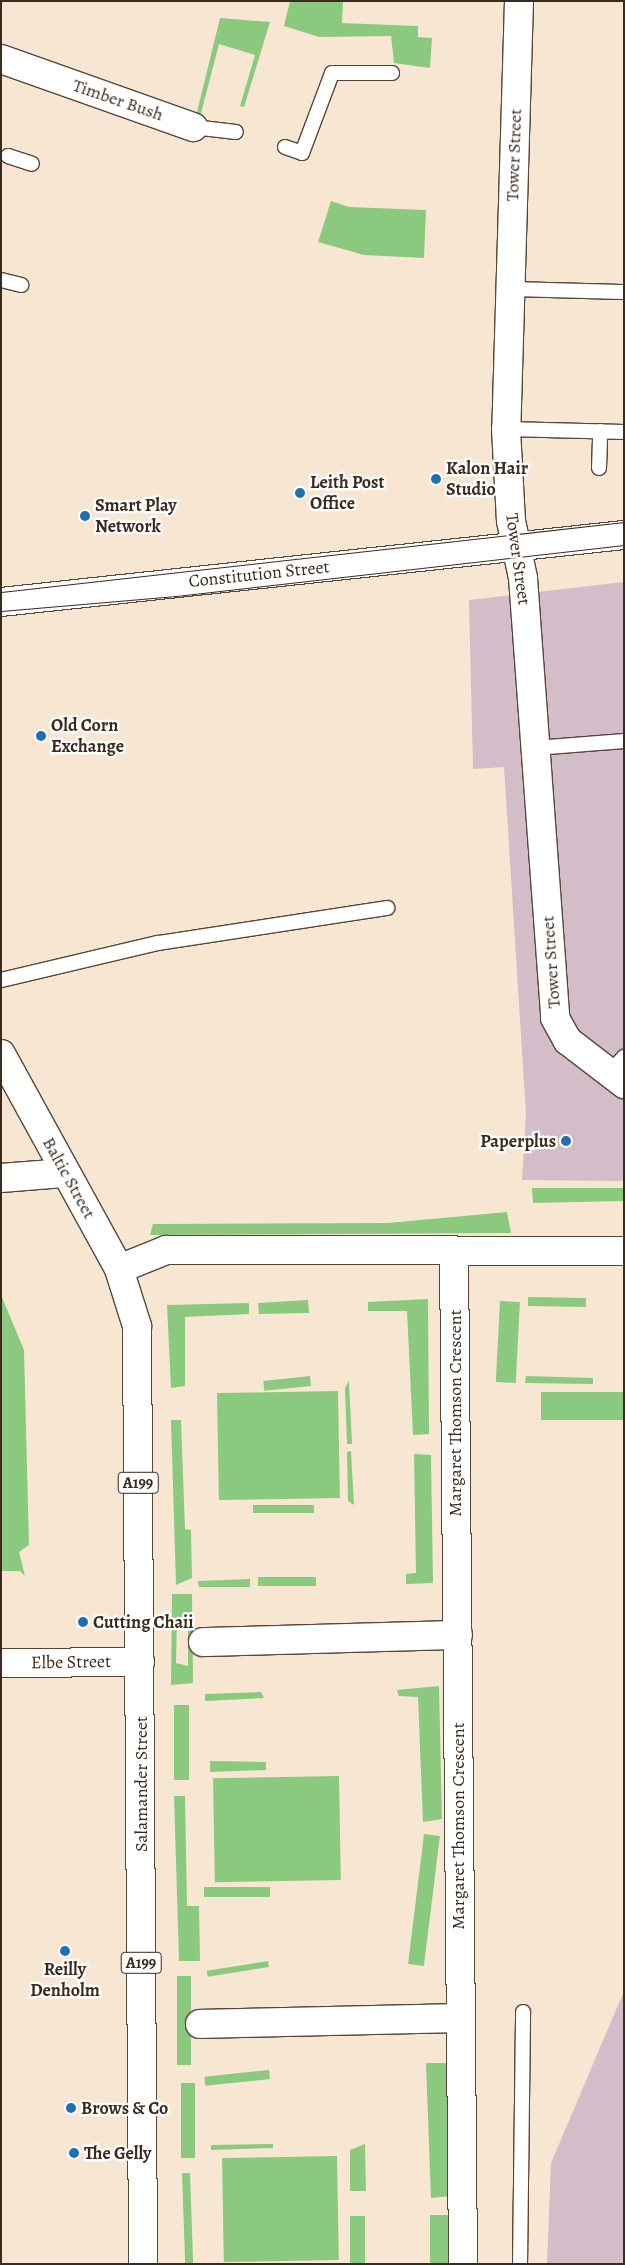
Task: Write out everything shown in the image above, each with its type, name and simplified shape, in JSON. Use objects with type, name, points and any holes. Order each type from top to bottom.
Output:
[{"type":"street","name":"Tower Street","points":[[519,1],[506,429],[511,521],[517,548],[536,748],[555,1018],[568,1041],[619,1071]]},
{"type":"street","name":"Timber Bush","points":[[1,59],[194,127]]},
{"type":"street","name":"Constitution Street","points":[[1,602],[624,535]]},
{"type":"street","name":"Baltic Street","points":[[1,1054],[119,1269],[132,1304]]},
{"type":"street","points":[[1,1178],[65,1173]]},
{"type":"street","points":[[119,1269],[166,1250],[624,1251]]},
{"type":"street","name":"Margaret Thomson Crescent","points":[[454,1252],[458,1634],[458,2018],[463,2264]]},
{"type":"street","name":"Salamander Street","points":[[132,1304],[137,1326],[143,2264]]},
{"type":"street","points":[[203,1642],[458,1634]]},
{"type":"street","name":"Elbe Street","points":[[1,1663],[140,1662]]},
{"type":"street","points":[[200,2024],[458,2018]]},
{"type":"lane","points":[[285,147],[302,152],[332,73],[392,73]]},
{"type":"lane","name":"Timber Bush","points":[[194,127],[236,132]]},
{"type":"lane","points":[[8,156],[32,164]]},
{"type":"lane","points":[[1,280],[21,285]]},
{"type":"lane","points":[[510,289],[624,292]]},
{"type":"lane","points":[[506,429],[624,432]]},
{"type":"lane","points":[[599,468],[600,431]]},
{"type":"lane","points":[[536,748],[624,741]]},
{"type":"lane","points":[[1,980],[158,943],[387,908]]},
{"type":"lane","points":[[520,2264],[523,2012]]},
{"type":"shaded area","points":[[624,582],[624,1181],[522,1180],[526,1114],[504,767],[473,769],[469,600]]},
{"type":"shaded area","points":[[624,1991],[624,2264],[547,2264],[551,2163]]},
{"type":"green space","points":[[290,1],[343,1],[342,23],[418,26],[418,37],[432,38],[430,68],[394,63],[391,36],[319,37],[284,26]]},
{"type":"green space","points":[[220,18],[270,22],[244,107],[240,106],[255,55],[219,44],[200,117],[196,116]]},
{"type":"green space","points":[[331,201],[349,207],[426,210],[424,258],[364,255],[318,242]]},
{"type":"green space","points":[[532,1188],[624,1188],[624,1201],[533,1203]]},
{"type":"green space","points":[[507,1212],[511,1233],[150,1235],[153,1224],[388,1223]]},
{"type":"green space","points":[[1,1295],[24,1350],[29,1545],[19,1552],[25,1576],[20,1571],[1,1571]]},
{"type":"green space","points":[[528,1297],[586,1298],[586,1307],[528,1306]]},
{"type":"green space","points":[[428,1299],[429,1434],[413,1435],[407,1311],[368,1311],[368,1302]]},
{"type":"green space","points":[[308,1300],[309,1313],[259,1314],[258,1303]]},
{"type":"green space","points":[[500,1301],[520,1302],[516,1383],[496,1382]]},
{"type":"green space","points":[[249,1303],[249,1314],[185,1317],[185,1386],[171,1388],[167,1305]]},
{"type":"green space","points":[[310,1376],[311,1386],[264,1391],[263,1381]]},
{"type":"green space","points":[[526,1376],[593,1378],[593,1384],[525,1383]]},
{"type":"green space","points":[[349,1381],[352,1444],[347,1444],[345,1388]]},
{"type":"green space","points":[[338,1391],[340,1498],[219,1500],[217,1393]]},
{"type":"green space","points":[[541,1392],[624,1392],[624,1420],[541,1420]]},
{"type":"green space","points":[[171,1420],[181,1420],[185,1529],[191,1530],[192,1578],[176,1585]]},
{"type":"green space","points":[[351,1451],[354,1505],[348,1501],[347,1452]]},
{"type":"green space","points":[[414,1454],[431,1455],[433,1583],[406,1584],[406,1574],[416,1573]]},
{"type":"green space","points":[[253,1505],[314,1505],[314,1513],[253,1513]]},
{"type":"green space","points":[[258,1577],[316,1577],[316,1586],[258,1586]]},
{"type":"green space","points":[[250,1579],[250,1587],[199,1587],[198,1581]]},
{"type":"green space","points":[[172,1594],[192,1594],[193,1683],[171,1685]],"holes":[[[177,1617],[188,1617],[188,1666],[176,1663]]]},
{"type":"green space","points":[[439,1686],[442,1819],[423,1822],[418,1697],[399,1696],[397,1690]]},
{"type":"green space","points":[[261,1692],[264,1698],[205,1701],[205,1694]]},
{"type":"green space","points":[[174,1705],[189,1705],[189,1780],[174,1780]]},
{"type":"green space","points":[[210,1761],[266,1762],[266,1770],[210,1772]]},
{"type":"green space","points":[[339,1776],[341,1880],[215,1882],[213,1778]]},
{"type":"green space","points":[[174,1796],[185,1796],[187,1906],[199,1906],[200,1961],[179,1961]]},
{"type":"green space","points":[[424,1834],[440,1836],[424,1966],[408,1964]]},
{"type":"green space","points":[[204,1887],[270,1887],[270,1897],[204,1897]]},
{"type":"green space","points":[[268,1961],[269,1967],[208,1977],[207,1971]]},
{"type":"green space","points":[[177,1976],[191,1976],[191,2065],[177,2065]]},
{"type":"green space","points":[[426,2063],[450,2063],[451,2196],[431,2198]]},
{"type":"green space","points":[[269,2070],[270,2079],[205,2086],[204,2077]]},
{"type":"green space","points":[[181,2083],[195,2083],[195,2158],[181,2158]]},
{"type":"green space","points":[[273,2144],[273,2148],[211,2150],[211,2145]]},
{"type":"green space","points":[[365,2144],[366,2191],[350,2191],[350,2150]]},
{"type":"green space","points":[[337,2156],[339,2260],[224,2262],[222,2158]]},
{"type":"green space","points":[[182,2173],[190,2173],[193,2264],[185,2264]]},
{"type":"green space","points":[[430,2215],[453,2215],[453,2264],[430,2264]]},
{"type":"green space","points":[[350,2216],[365,2216],[365,2264],[350,2264]]},
{"type":"tram line","points":[[1,592],[624,522]]},
{"type":"tram line","points":[[1,611],[176,596],[624,545]]},
{"type":"place","name":"Kalon Hair Studio","points":[[436,479]]},
{"type":"place","name":"Leith Post Office","points":[[300,493]]},
{"type":"place","name":"Smart Play Network","points":[[85,516]]},
{"type":"place","name":"Old Corn Exchange","points":[[41,736]]},
{"type":"place","name":"Paperplus","points":[[566,1141]]},
{"type":"place","name":"Cutting Chaii","points":[[83,1622]]},
{"type":"place","name":"Reilly Denholm","points":[[65,1951]]},
{"type":"place","name":"Brows & Co","points":[[71,2108]]},
{"type":"place","name":"The Gelly","points":[[74,2153]]}]
